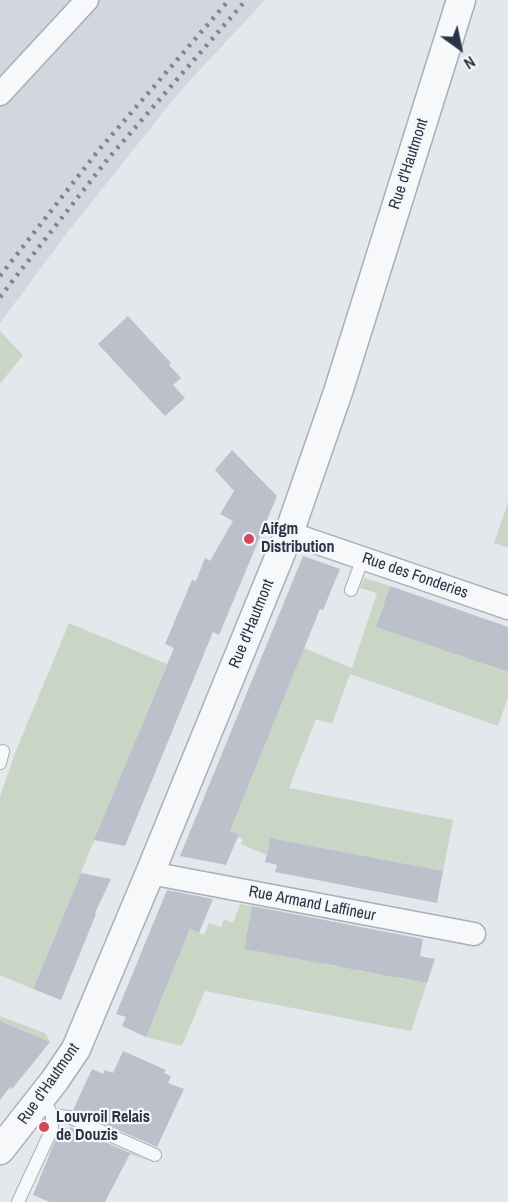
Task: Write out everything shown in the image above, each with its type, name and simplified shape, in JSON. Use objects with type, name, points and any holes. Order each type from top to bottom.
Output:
[{"type":"street","points":[[0,94],[87,0]]},
{"type":"street","name":"Rue d'Hautmont","points":[[0,1150],[47,1106],[76,1048],[289,533],[338,392],[461,0]]},
{"type":"street","name":"Rue des Fonderies","points":[[289,533],[508,608]]},
{"type":"street","name":"Rue Armand Laffineur","points":[[150,873],[474,934]]},
{"type":"lane","points":[[351,590],[363,558]]},
{"type":"lane","points":[[47,1106],[155,1155]]},
{"type":"lane","points":[[18,1202],[52,1128],[47,1106]]},
{"type":"shaded area","points":[[0,0],[265,0],[181,90],[67,233],[0,323]]},
{"type":"green space","points":[[0,331],[23,355],[0,384]]},
{"type":"green space","points":[[508,503],[508,548],[494,543]]},
{"type":"green space","points":[[364,578],[390,586],[376,627],[392,632],[412,612],[417,595],[427,599],[413,640],[440,648],[454,608],[464,612],[450,652],[477,661],[491,621],[503,625],[489,666],[508,672],[508,697],[498,726],[350,674],[332,724],[316,719],[289,788],[453,820],[443,871],[270,838],[266,855],[241,844],[243,839],[238,837],[239,834],[230,831],[304,648],[352,668],[377,593],[360,588]]},
{"type":"green space","points":[[69,623],[167,664],[33,989],[0,975],[0,797],[15,753]]},
{"type":"green space","points":[[240,904],[252,906],[244,949],[298,959],[318,919],[328,921],[320,963],[336,967],[366,928],[359,971],[387,975],[394,933],[405,936],[397,978],[427,983],[411,1031],[205,991],[182,1046],[146,1037],[190,929],[204,935],[209,923],[221,927],[224,919],[233,923]]},
{"type":"green space","points":[[0,1016],[45,1033],[50,1042],[5,1023],[0,1028]]},
{"type":"building","points":[[128,316],[171,363],[169,365],[181,378],[173,385],[185,398],[165,416],[98,344]]},
{"type":"building","points":[[232,450],[277,496],[219,635],[213,632],[125,846],[94,840],[174,648],[165,644],[192,580],[196,581],[205,558],[210,561],[233,521],[220,514],[234,491],[215,470]]},
{"type":"building","points":[[303,556],[340,569],[323,610],[320,609],[230,831],[239,834],[226,865],[180,856]]},
{"type":"building","points":[[390,586],[508,627],[508,672],[376,627]]},
{"type":"building","points":[[270,838],[443,871],[437,903],[275,872],[277,865],[265,862]]},
{"type":"building","points":[[81,873],[111,879],[95,913],[61,1000],[33,989]]},
{"type":"building","points":[[167,890],[213,899],[199,933],[190,929],[146,1037],[122,1026],[126,1017],[116,1014]]},
{"type":"building","points":[[252,906],[423,939],[420,956],[435,959],[427,983],[244,949]]},
{"type":"building","points":[[0,1021],[50,1042],[12,1089],[10,1087],[0,1100]]},
{"type":"building","points":[[123,1051],[166,1070],[164,1073],[171,1076],[168,1083],[184,1089],[157,1147],[73,1110],[92,1069],[103,1074],[105,1070],[113,1073]]},
{"type":"building","points":[[61,1126],[70,1130],[70,1127],[149,1161],[130,1154],[105,1202],[50,1202],[33,1195]]},
{"type":"railway","points":[[0,276],[98,151],[229,0]]},
{"type":"railway","points":[[0,297],[107,160],[246,0]]},
{"type":"place","name":"Aifgm Distribution","points":[[249,539]]},
{"type":"place","name":"Louvroil Relais de Douzis","points":[[44,1127]]}]
